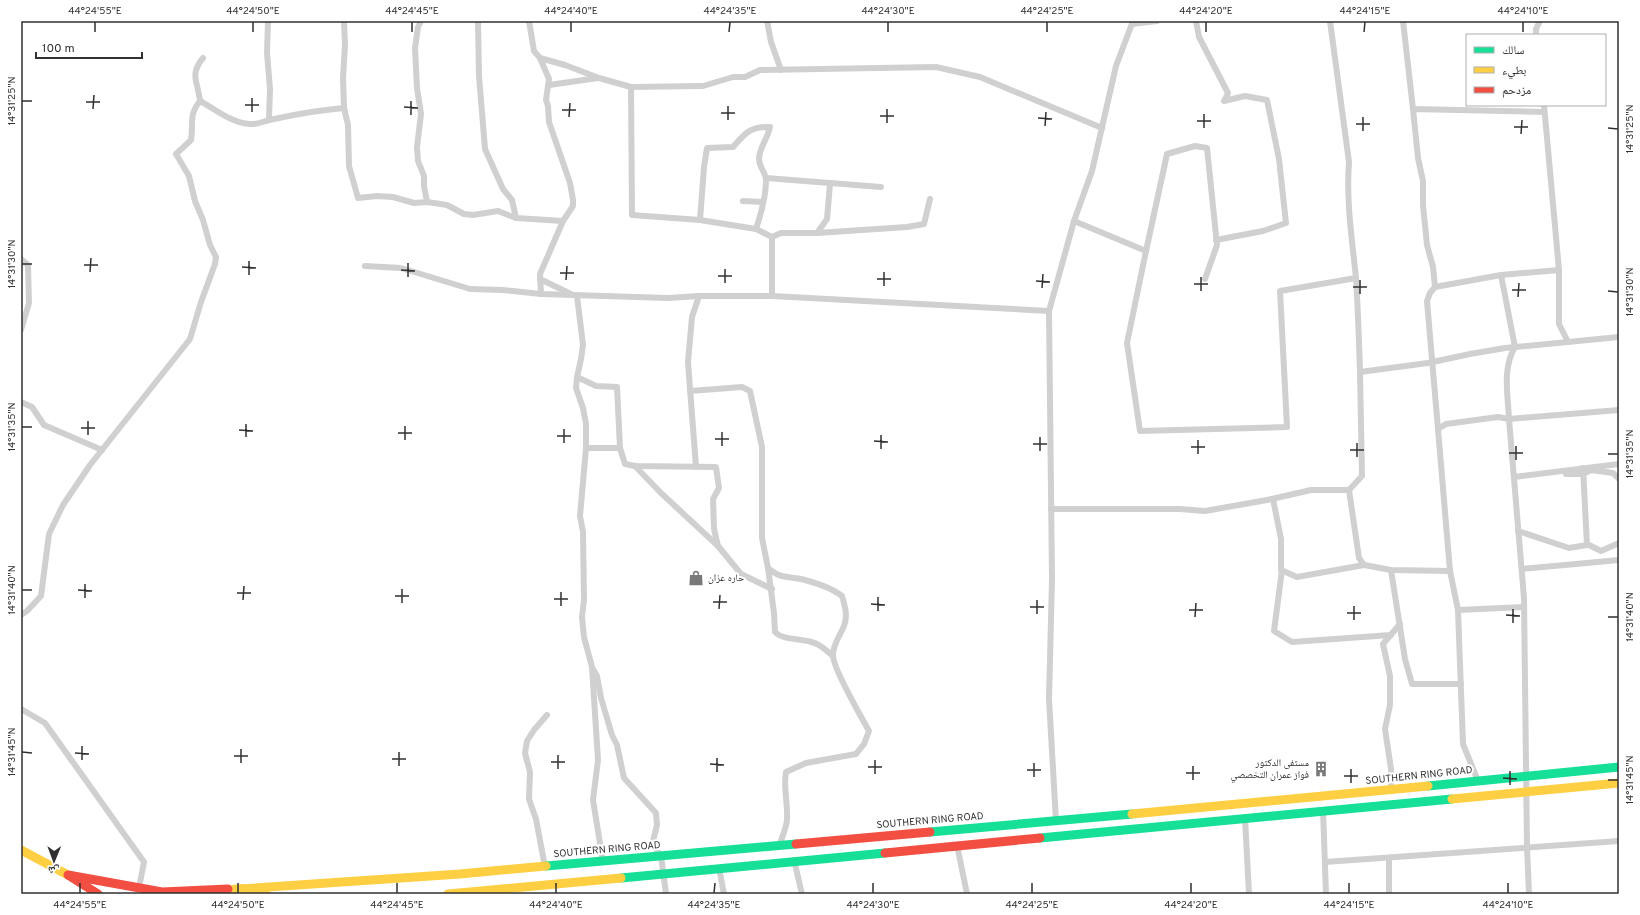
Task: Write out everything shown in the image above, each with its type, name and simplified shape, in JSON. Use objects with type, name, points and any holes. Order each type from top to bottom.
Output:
[{"type":"main road","name":"SOUTHERN RING ROAD","points":[[241,888],[460,874],[603,862],[1391,790],[1619,767]]},
{"type":"main road","points":[[448,894],[541,889],[662,873],[794,860],[1619,783]]},
{"type":"main road","points":[[21,850],[68,875],[98,894]]},
{"type":"main road","points":[[68,875],[162,892],[241,888],[262,891],[266,894]]},
{"type":"main road","points":[[218,894],[241,888]]},
{"type":"street","points":[[268,21],[267,53],[270,89],[269,120]]},
{"type":"street","points":[[344,21],[344,108],[348,125],[349,166],[358,198],[382,196],[393,197],[414,203],[427,202],[447,205],[464,214],[473,215],[498,211],[516,218],[563,222]]},
{"type":"street","points":[[421,21],[418,27],[415,48],[417,88],[421,114],[418,161],[424,176],[427,202]]},
{"type":"street","points":[[478,21],[485,149],[502,189],[512,200],[516,218]]},
{"type":"street","points":[[530,21],[534,51],[540,58],[547,73],[549,85],[546,100],[549,122],[570,183],[573,200],[572,209],[563,222],[540,274],[541,294]]},
{"type":"street","points":[[767,21],[771,42],[781,70]]},
{"type":"street","points":[[1056,821],[1049,699],[1052,579],[1049,311],[1074,221],[1092,171],[1116,66],[1132,23],[1157,21]]},
{"type":"street","points":[[1196,21],[1198,37],[1228,93],[1224,101],[1245,96],[1267,100],[1279,159],[1286,223],[1263,231],[1216,240]]},
{"type":"street","points":[[1051,509],[1180,509],[1205,511],[1311,490],[1349,490],[1362,476],[1356,278],[1348,212],[1348,162],[1330,21]]},
{"type":"street","points":[[1404,21],[1418,158],[1423,181],[1423,205],[1427,245],[1435,287]]},
{"type":"street","points":[[1536,34],[1536,29],[1540,21]]},
{"type":"street","points":[[203,58],[196,66],[195,72],[200,101],[221,114],[244,123],[251,124],[309,114],[320,110],[344,108]]},
{"type":"street","points":[[540,58],[631,87],[703,86],[733,78],[745,77],[760,70],[936,67],[980,77],[1102,128]]},
{"type":"street","points":[[549,85],[599,78]]},
{"type":"street","points":[[631,87],[632,215],[700,220],[756,229],[772,237]]},
{"type":"street","points":[[21,615],[28,611],[41,596],[49,534],[60,512],[81,478],[102,450],[190,339],[216,257],[210,246],[203,220],[195,201],[189,176],[176,154],[191,140],[192,116],[194,108],[200,101]]},
{"type":"street","points":[[1413,109],[1544,108],[1558,270],[1559,324],[1568,342]]},
{"type":"street","points":[[700,220],[707,148],[733,147],[746,132],[758,126],[770,127],[759,158],[762,171],[766,178],[762,212],[756,229]]},
{"type":"street","points":[[1205,279],[1217,245],[1207,148],[1195,146],[1167,154],[1127,343],[1140,430],[1287,426],[1280,291],[1356,278]]},
{"type":"street","points":[[766,178],[881,188]]},
{"type":"street","points":[[817,233],[827,219],[830,184]]},
{"type":"street","points":[[772,237],[781,233],[817,233],[907,228],[924,224],[930,199]]},
{"type":"street","points":[[743,201],[763,202]]},
{"type":"street","points":[[1074,221],[1146,251]]},
{"type":"street","points":[[772,237],[772,296]]},
{"type":"street","points":[[21,259],[28,265],[29,303],[23,314],[21,330]]},
{"type":"street","points":[[365,266],[401,268],[470,289],[503,290],[541,294],[668,298],[699,296],[772,296],[1049,311]]},
{"type":"street","points":[[1478,781],[1463,744],[1458,610],[1450,571],[1427,301],[1430,293],[1435,287],[1501,275],[1558,270]]},
{"type":"street","points":[[1501,275],[1515,347],[1511,354],[1508,374],[1508,418],[1524,607],[1526,791],[1529,894]]},
{"type":"street","points":[[540,279],[577,296]]},
{"type":"street","points":[[577,296],[583,345],[576,377],[576,388],[583,408],[586,424],[586,448],[580,516],[583,532],[584,600],[582,617],[584,637],[592,667],[598,760],[593,800],[603,862]]},
{"type":"street","points":[[696,467],[688,362],[692,317],[699,296]]},
{"type":"street","points":[[1360,372],[1431,362],[1515,347],[1619,337]]},
{"type":"street","points":[[576,377],[596,386],[617,387],[620,448],[625,464],[635,466],[716,467],[719,488],[714,499],[714,529],[718,546]]},
{"type":"street","points":[[690,390],[742,387],[750,391],[762,447],[762,538],[772,589],[775,632],[780,637],[799,639],[817,644],[832,656],[839,673],[869,731],[864,744],[856,754],[806,763],[786,772],[784,782],[787,795],[787,820],[779,846]]},
{"type":"street","points":[[21,402],[32,407],[44,425],[102,450]]},
{"type":"street","points":[[1438,430],[1446,424],[1498,417],[1508,418],[1619,410]]},
{"type":"street","points":[[586,448],[620,448]]},
{"type":"street","points":[[1583,471],[1619,464]]},
{"type":"street","points":[[635,466],[661,493],[718,546],[741,574],[772,589]]},
{"type":"street","points":[[1514,477],[1554,472],[1592,470],[1613,473],[1619,479]]},
{"type":"street","points":[[1583,471],[1587,544]]},
{"type":"street","points":[[1349,490],[1359,558],[1364,565]]},
{"type":"street","points":[[1273,498],[1281,539],[1282,570],[1274,632],[1292,642],[1391,635]]},
{"type":"street","points":[[1518,531],[1568,548],[1587,544],[1601,551],[1619,543]]},
{"type":"street","points":[[1522,570],[1619,560]]},
{"type":"street","points":[[1282,570],[1297,577],[1364,565],[1391,570],[1450,571]]},
{"type":"street","points":[[768,568],[779,576],[800,579],[832,588],[842,596],[846,609],[844,625],[836,642],[832,656]]},
{"type":"street","points":[[1391,570],[1406,659],[1412,684],[1461,684]]},
{"type":"street","points":[[1458,610],[1524,607]]},
{"type":"street","points":[[1391,790],[1391,769],[1385,729],[1390,705],[1390,676],[1383,644],[1400,624]]},
{"type":"street","points":[[592,667],[598,676],[601,698],[612,735],[617,745],[624,778],[656,813],[657,825],[653,841],[655,848],[661,856],[662,873],[666,894]]},
{"type":"street","points":[[21,708],[45,723],[144,862],[139,888]]},
{"type":"street","points":[[545,867],[536,819],[529,799],[530,772],[525,753],[527,741],[547,715]]},
{"type":"street","points":[[1323,810],[1326,894]]},
{"type":"street","points":[[1245,818],[1249,894]]},
{"type":"street","points":[[1325,862],[1619,841]]},
{"type":"street","points":[[958,845],[967,894]]},
{"type":"street","points":[[1388,858],[1389,894]]},
{"type":"street","points":[[794,860],[802,894]]},
{"type":"street","points":[[719,868],[724,894]]},
{"type":"traffic: fast","points":[[1428,786],[1619,767]]},
{"type":"traffic: fast","points":[[1040,838],[1452,799]]},
{"type":"traffic: fast","points":[[930,832],[1132,814]]},
{"type":"traffic: fast","points":[[546,866],[796,844]]},
{"type":"traffic: fast","points":[[621,878],[885,853]]},
{"type":"traffic: slow","points":[[1452,799],[1619,783]]},
{"type":"traffic: slow","points":[[1132,814],[1428,786]]},
{"type":"traffic: slow","points":[[21,850],[68,875]]},
{"type":"traffic: slow","points":[[241,889],[460,874],[546,866]]},
{"type":"traffic: slow","points":[[448,894],[621,878]]},
{"type":"traffic: slow","points":[[218,894],[236,889],[248,889],[266,894]]},
{"type":"traffic: jam","points":[[796,844],[930,832]]},
{"type":"traffic: jam","points":[[885,853],[1040,838]]},
{"type":"traffic: jam","points":[[98,894],[68,875],[162,892],[228,889]]},
{"type":"place","name":"حاره عزان","points":[[696,578]]},
{"type":"place","name":"مستفى الدكتور فواز عمران التخصصي","points":[[1321,769]]}]
